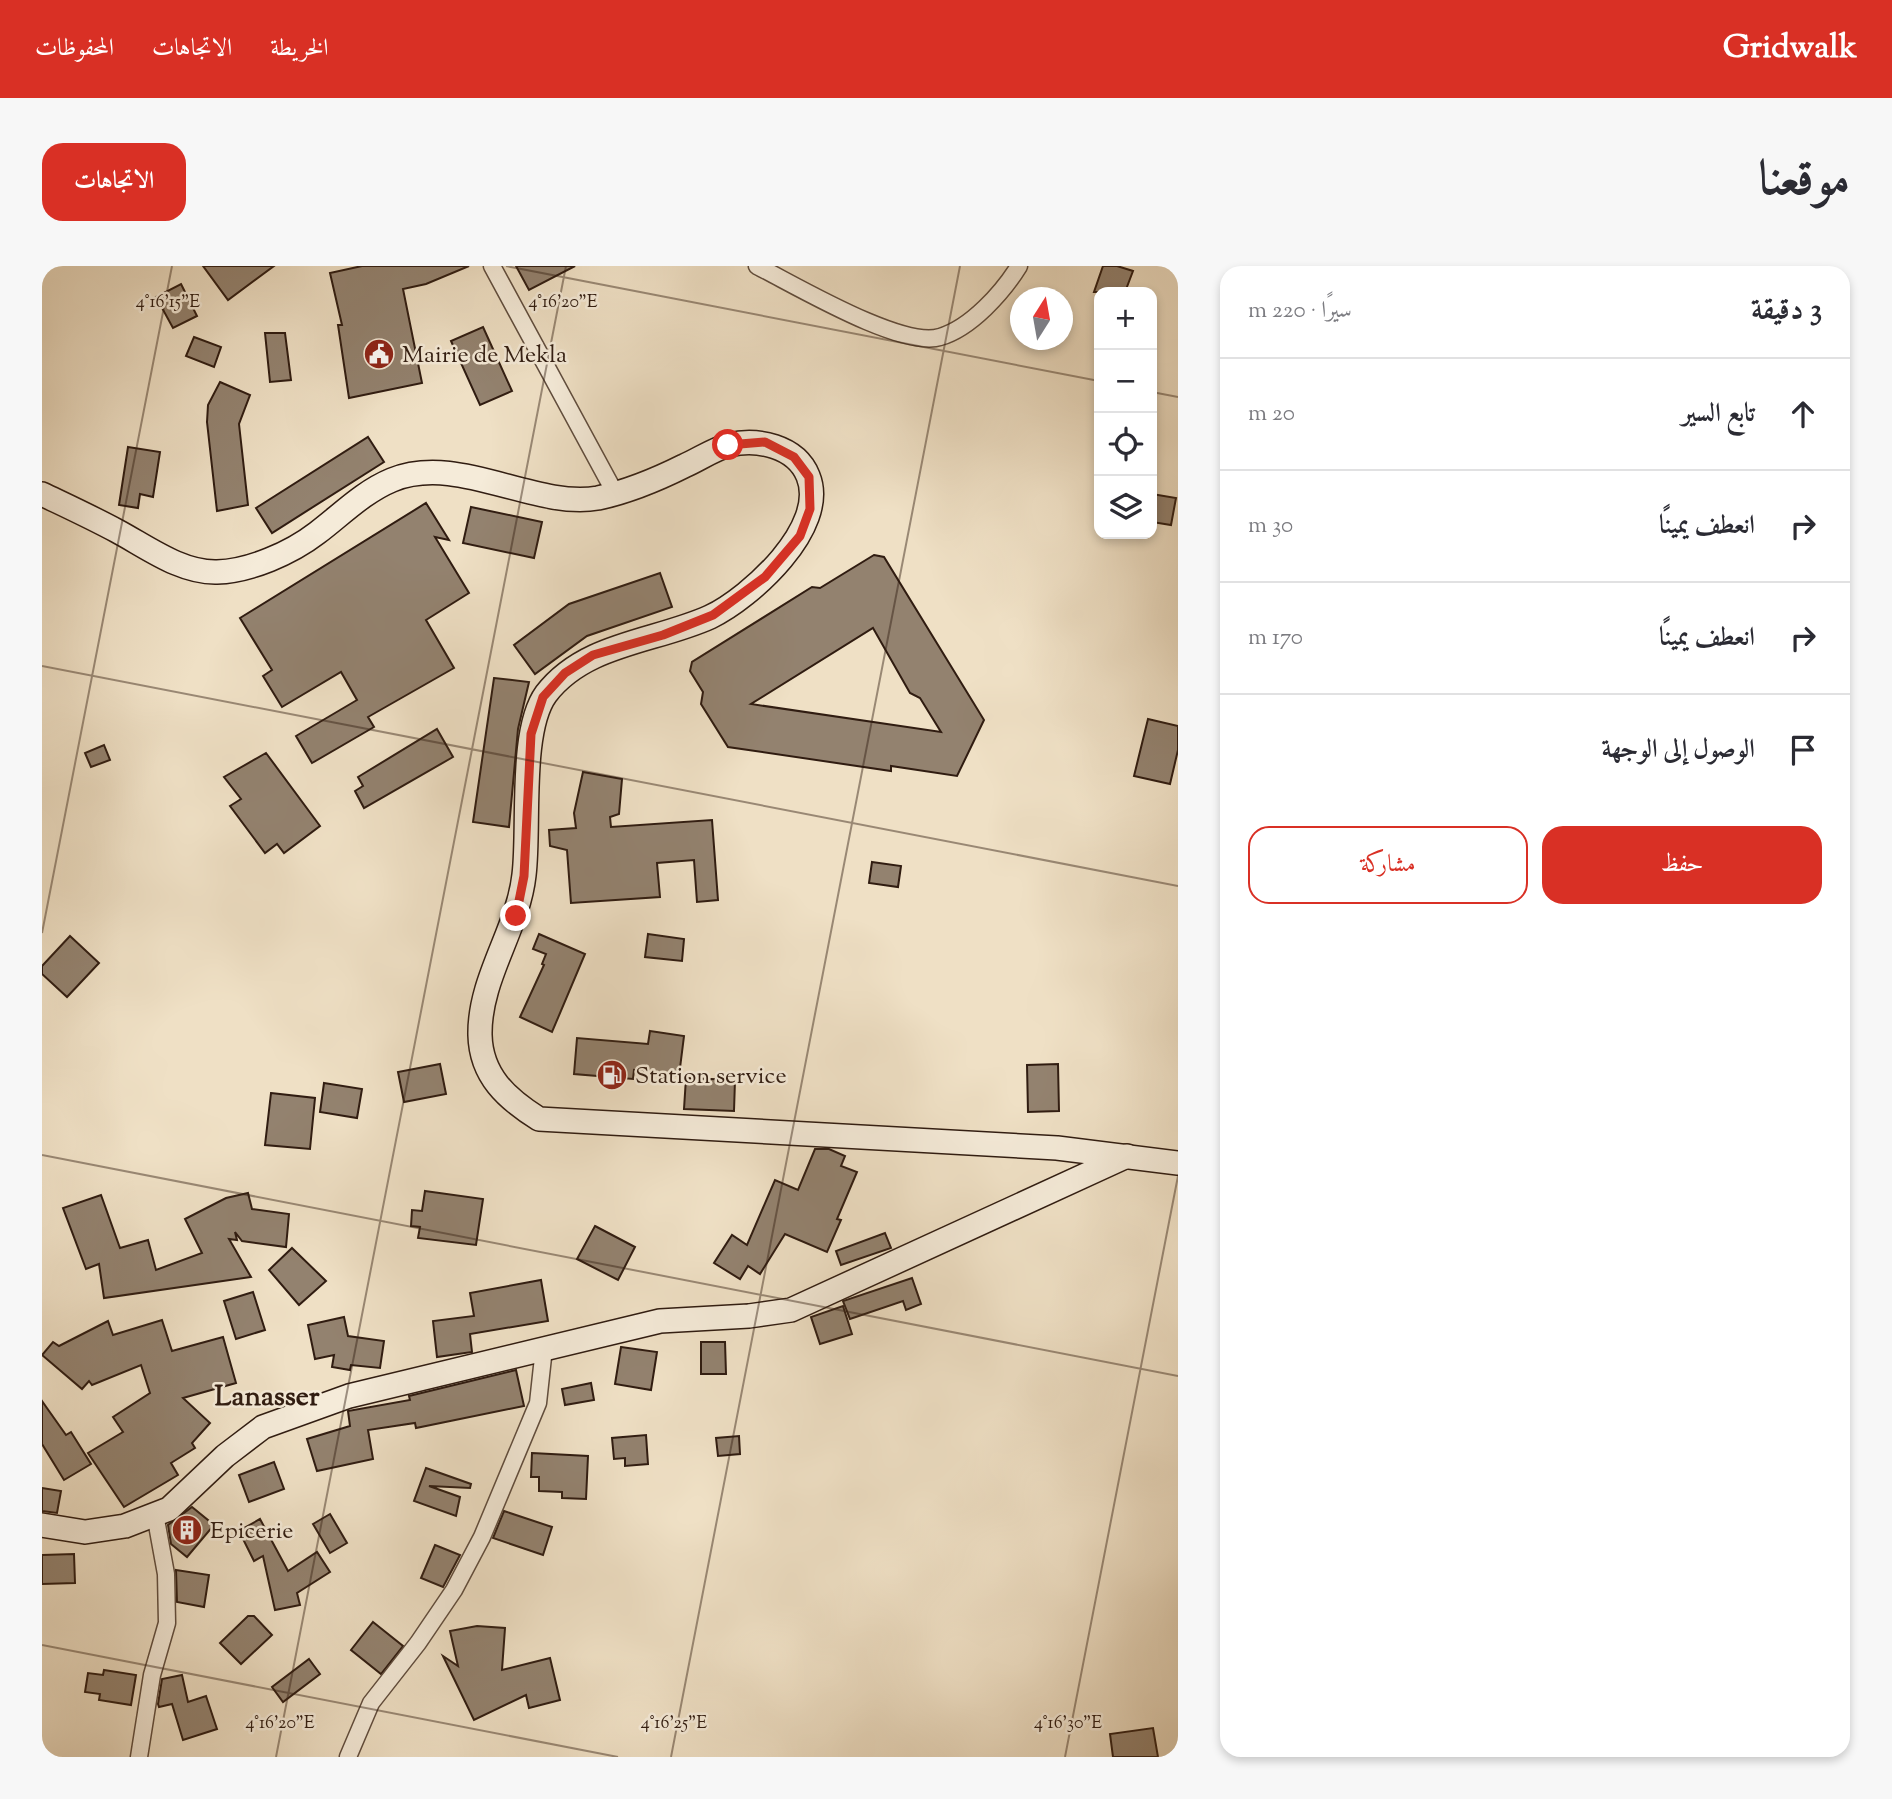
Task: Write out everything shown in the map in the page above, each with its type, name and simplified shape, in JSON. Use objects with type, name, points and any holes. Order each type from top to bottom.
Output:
[{"type":"main road","points":[[42,494],[172,562],[213,572],[252,566],[312,537],[353,503],[394,479],[429,474],[486,480],[573,500],[615,493],[674,471],[728,445],[765,442],[794,457],[809,477],[810,509],[800,536],[765,577],[713,615],[663,635],[593,655],[565,673],[543,697],[531,734],[524,876],[516,916],[484,998],[480,1038],[490,1076],[508,1100],[539,1119],[1043,1147],[1178,1163]]},
{"type":"main road","points":[[42,1525],[85,1532],[125,1526],[169,1509],[225,1456],[263,1427],[349,1396],[660,1321],[749,1317],[791,1310],[1127,1156]]},
{"type":"street","points":[[492,266],[615,493]]},
{"type":"street","points":[[757,266],[887,332],[939,338],[969,321],[1010,281],[1019,266]]},
{"type":"street","points":[[348,1757],[371,1703],[446,1601],[482,1537],[538,1403],[544,1348]]},
{"type":"street","points":[[139,1757],[152,1675],[167,1623],[166,1574],[155,1514]]},
{"type":"building","points":[[203,266],[274,266],[228,300]]},
{"type":"building","points":[[362,266],[469,266],[426,284],[403,289],[422,383],[349,398],[338,325],[342,325],[330,273]]},
{"type":"building","points":[[516,266],[575,266],[529,290]]},
{"type":"building","points":[[1103,266],[1117,266],[1133,271],[1127,287],[1096,287]]},
{"type":"building","points":[[181,284],[197,316],[173,328],[156,297]]},
{"type":"building","points":[[483,327],[512,391],[480,405],[451,341]]},
{"type":"building","points":[[265,333],[285,333],[291,380],[270,382]]},
{"type":"building","points":[[194,337],[221,347],[214,367],[186,356]]},
{"type":"building","points":[[220,382],[250,395],[239,424],[248,505],[217,511],[207,422],[208,405]]},
{"type":"building","points":[[368,437],[384,462],[272,533],[256,508]]},
{"type":"building","points":[[128,447],[160,452],[153,497],[140,494],[138,508],[119,505]]},
{"type":"building","points":[[1157,495],[1176,498],[1171,525],[1157,523]]},
{"type":"building","points":[[426,503],[449,540],[435,537],[469,593],[426,620],[454,668],[368,717],[374,727],[312,763],[296,736],[357,700],[341,672],[282,707],[263,676],[272,670],[240,618]]},
{"type":"building","points":[[471,507],[542,522],[534,558],[463,543]]},
{"type":"building","points":[[874,555],[884,557],[984,720],[957,776],[891,766],[891,771],[728,747],[701,704],[703,692],[690,671],[692,662],[812,587],[820,588]],"holes":[[[873,628],[910,693],[920,698],[941,732],[751,704]]]},
{"type":"building","points":[[660,573],[672,607],[587,636],[535,674],[514,645],[569,604]]},
{"type":"building","points":[[494,678],[529,682],[518,729],[509,827],[473,822]]},
{"type":"building","points":[[1148,719],[1178,726],[1178,750],[1170,784],[1134,776]]},
{"type":"building","points":[[437,729],[453,757],[364,808],[355,791],[363,786],[358,777]]},
{"type":"building","points":[[104,745],[110,760],[91,767],[85,753]]},
{"type":"building","points":[[266,753],[320,826],[284,853],[277,844],[265,853],[230,806],[241,799],[224,777]]},
{"type":"building","points":[[583,772],[622,779],[619,814],[610,817],[611,827],[712,820],[718,900],[697,902],[694,860],[657,863],[660,897],[571,903],[567,850],[550,846],[549,830],[576,828],[574,813]]},
{"type":"building","points":[[872,862],[901,866],[898,887],[869,883]]},
{"type":"building","points":[[539,934],[585,954],[552,1032],[520,1017],[544,965],[542,964],[546,954],[533,949]]},
{"type":"building","points":[[648,934],[684,939],[682,961],[645,957]]},
{"type":"building","points":[[70,936],[99,963],[67,997],[42,974],[42,966]]},
{"type":"building","points":[[650,1031],[684,1036],[679,1076],[634,1070],[633,1079],[574,1074],[577,1038],[648,1044]]},
{"type":"building","points":[[440,1064],[446,1094],[404,1102],[398,1072]]},
{"type":"building","points":[[1058,1064],[1059,1111],[1028,1112],[1027,1065]]},
{"type":"building","points":[[686,1078],[735,1080],[734,1111],[684,1109]]},
{"type":"building","points":[[324,1083],[362,1089],[357,1118],[320,1112]]},
{"type":"building","points":[[271,1093],[315,1098],[310,1149],[265,1145]]},
{"type":"building","points":[[815,1149],[829,1149],[845,1156],[841,1166],[857,1172],[837,1219],[841,1220],[827,1252],[785,1234],[760,1274],[748,1266],[740,1279],[714,1263],[732,1235],[747,1245],[775,1180],[798,1190]]},
{"type":"building","points":[[425,1191],[483,1199],[476,1245],[418,1238],[420,1227],[411,1226],[412,1210],[422,1211]]},
{"type":"building","points":[[248,1193],[252,1209],[289,1214],[286,1247],[242,1241],[235,1232],[237,1240],[229,1239],[251,1277],[104,1298],[99,1264],[86,1269],[63,1208],[101,1195],[120,1248],[148,1240],[156,1270],[202,1253],[185,1219],[226,1198]]},
{"type":"building","points":[[595,1226],[635,1247],[618,1280],[577,1259]]},
{"type":"building","points":[[885,1233],[891,1248],[841,1265],[836,1251]]},
{"type":"building","points":[[292,1248],[326,1281],[299,1305],[269,1270]]},
{"type":"building","points":[[912,1278],[921,1304],[906,1310],[903,1301],[850,1319],[843,1301]]},
{"type":"building","points":[[541,1280],[548,1321],[470,1334],[472,1352],[437,1357],[433,1321],[474,1316],[470,1293]]},
{"type":"building","points":[[253,1292],[265,1330],[236,1339],[224,1301]]},
{"type":"building","points":[[843,1306],[852,1334],[820,1344],[811,1317]]},
{"type":"building","points":[[344,1317],[348,1336],[384,1341],[380,1368],[351,1365],[350,1370],[332,1367],[334,1355],[315,1359],[308,1325]]},
{"type":"building","points":[[162,1320],[172,1351],[223,1337],[236,1383],[183,1398],[210,1423],[192,1443],[195,1448],[171,1463],[178,1475],[124,1507],[88,1453],[123,1432],[113,1417],[150,1393],[141,1365],[92,1385],[89,1381],[82,1389],[42,1355],[53,1342],[59,1346],[108,1321],[113,1335]]},
{"type":"building","points":[[701,1342],[725,1342],[726,1374],[701,1374]]},
{"type":"building","points":[[621,1347],[657,1352],[651,1390],[615,1384]]},
{"type":"building","points":[[516,1370],[524,1406],[416,1428],[415,1423],[368,1430],[373,1459],[317,1471],[307,1439],[350,1426],[348,1411],[410,1400],[409,1396]]},
{"type":"building","points":[[591,1383],[594,1400],[565,1405],[562,1389]]},
{"type":"building","points":[[42,1401],[66,1435],[71,1432],[91,1464],[64,1480],[42,1444]]},
{"type":"building","points":[[646,1435],[648,1464],[625,1466],[625,1458],[614,1459],[612,1438]]},
{"type":"building","points":[[739,1436],[740,1454],[718,1456],[716,1438]]},
{"type":"building","points":[[532,1453],[588,1456],[586,1499],[562,1498],[562,1492],[539,1491],[539,1477],[531,1477]]},
{"type":"building","points":[[274,1462],[284,1489],[249,1502],[239,1475]]},
{"type":"building","points":[[426,1468],[471,1484],[470,1488],[429,1486],[460,1497],[456,1516],[414,1501]]},
{"type":"building","points":[[42,1488],[61,1491],[57,1513],[42,1511]]},
{"type":"building","name":"Epicerie","points":[[192,1507],[214,1525],[187,1557],[171,1544],[168,1525]]},
{"type":"building","points":[[504,1511],[552,1527],[543,1555],[493,1538]]},
{"type":"building","points":[[330,1514],[347,1543],[330,1553],[313,1524]]},
{"type":"building","points":[[260,1519],[288,1571],[317,1552],[330,1572],[297,1593],[300,1605],[275,1610],[263,1556],[254,1561],[239,1531]]},
{"type":"building","points":[[435,1545],[460,1555],[443,1587],[421,1578]]},
{"type":"building","points":[[74,1554],[75,1583],[42,1584],[42,1555]]},
{"type":"building","points":[[176,1570],[209,1575],[204,1607],[177,1602]]},
{"type":"building","points":[[248,1616],[254,1616],[272,1635],[241,1664],[220,1643]]},
{"type":"building","points":[[373,1622],[403,1646],[381,1674],[351,1650]]},
{"type":"building","points":[[477,1626],[505,1628],[502,1670],[550,1658],[560,1700],[529,1708],[526,1695],[474,1720],[443,1656],[458,1666],[450,1631]]},
{"type":"building","points":[[309,1659],[320,1674],[283,1702],[272,1687]]},
{"type":"building","points":[[104,1670],[136,1675],[131,1705],[99,1700],[100,1694],[85,1692],[88,1673],[103,1675]]},
{"type":"building","points":[[182,1675],[188,1702],[206,1696],[217,1729],[183,1740],[172,1704],[159,1707],[158,1704],[162,1679]]},
{"type":"building","points":[[1153,1728],[1158,1757],[1113,1757],[1110,1734]]},
{"type":"place","name":"Mairie de Mekla","points":[[379,354]]},
{"type":"place","name":"Station service","points":[[612,1075]]},
{"type":"place","name":"Epicerie","points":[[187,1530]]},
{"type":"district","name":"Lanasser","points":[[267,1395]]},
{"type":"route","points":[[516,916],[524,876],[531,734],[543,697],[565,673],[593,655],[663,635],[713,615],[765,577],[800,536],[810,509],[809,477],[794,457],[765,442],[728,445]]}]
